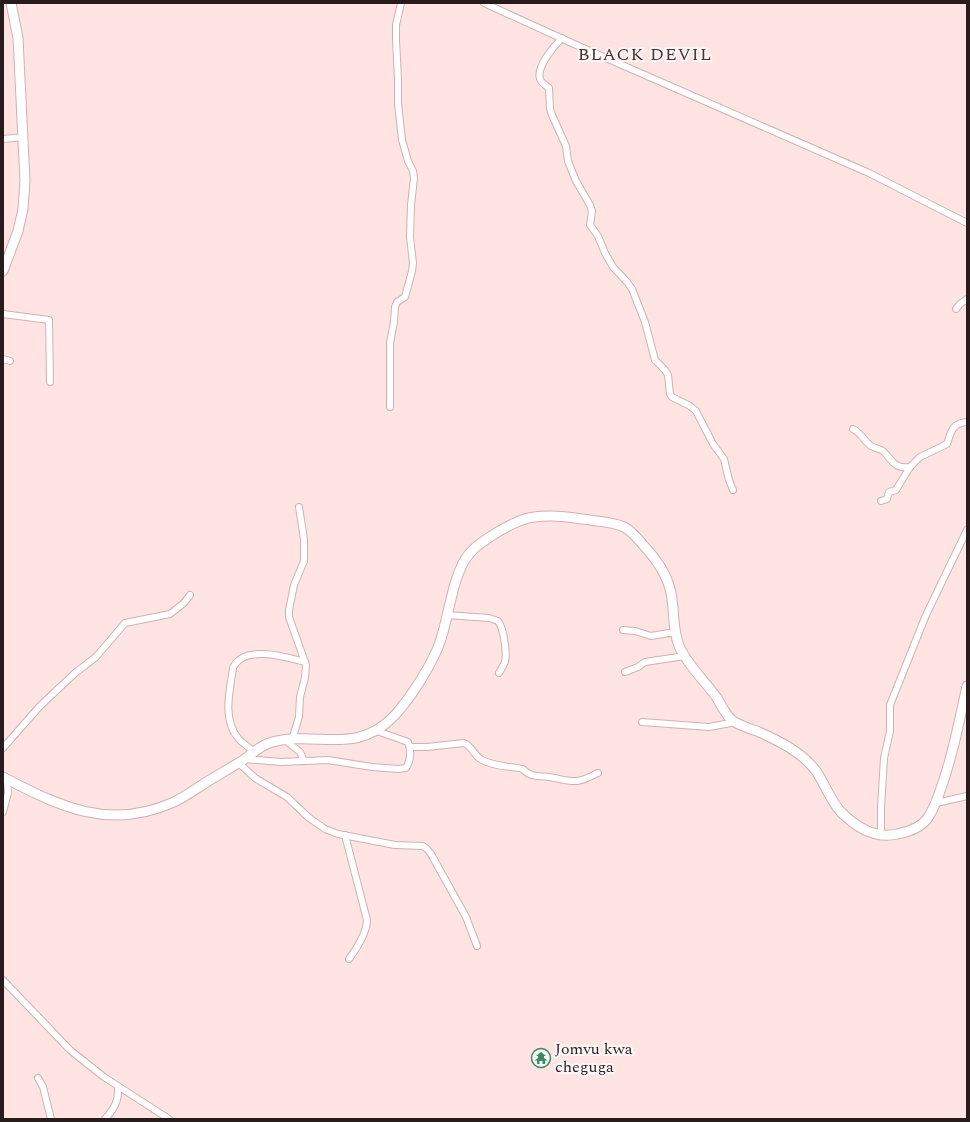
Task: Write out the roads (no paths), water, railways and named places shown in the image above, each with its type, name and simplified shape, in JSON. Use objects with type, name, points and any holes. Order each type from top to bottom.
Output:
[{"type":"main road","points":[[3,270],[18,231],[23,209],[25,181],[18,38],[11,3]]},
{"type":"main road","points":[[5,778],[66,807],[88,812],[119,815],[144,812],[176,801],[267,744],[289,740],[352,739],[367,736],[377,731],[387,723],[402,708],[430,665],[442,638],[462,563],[472,550],[486,540],[518,521],[532,517],[553,516],[615,523],[628,529],[655,558],[665,573],[671,592],[674,632],[680,648],[717,698],[727,715],[736,722],[780,741],[806,760],[816,771],[841,812],[848,819],[866,831],[887,836],[916,827],[928,818],[936,803],[946,776],[967,686]]},
{"type":"street","points":[[390,407],[390,343],[395,306],[396,302],[405,297],[413,263],[410,237],[414,178],[402,140],[398,103],[396,25],[401,3]]},
{"type":"street","points":[[484,3],[869,173],[967,223]]},
{"type":"street","points":[[562,38],[547,56],[539,78],[548,88],[550,109],[566,146],[568,160],[576,181],[590,205],[592,211],[590,225],[598,236],[604,253],[613,268],[632,289],[645,322],[655,360],[668,374],[670,394],[672,397],[696,411],[713,444],[724,459],[733,490]]},
{"type":"street","points":[[3,139],[24,137]]},
{"type":"street","points":[[956,309],[967,299]]},
{"type":"street","points":[[3,314],[49,320],[50,382]]},
{"type":"street","points":[[3,359],[10,361]]},
{"type":"street","points":[[881,501],[887,499],[889,492],[896,490],[910,467],[920,457],[947,444],[954,426],[967,422]]},
{"type":"street","points":[[853,429],[871,445],[882,450],[890,460],[901,468],[910,467]]},
{"type":"street","points":[[300,507],[304,539],[304,561],[294,585],[289,617],[305,662],[306,671],[300,697],[299,717],[289,740],[300,752],[304,761]]},
{"type":"street","points":[[881,835],[884,758],[890,731],[890,705],[926,615],[967,530]]},
{"type":"street","points":[[3,748],[40,706],[75,673],[96,657],[125,623],[170,614],[184,603],[190,595]]},
{"type":"street","points":[[447,615],[489,618],[498,621],[501,626],[505,654],[505,661],[499,674]]},
{"type":"street","points":[[623,630],[635,631],[652,636],[674,632]]},
{"type":"street","points":[[254,752],[238,739],[229,715],[228,703],[235,663],[244,656],[265,654],[288,657],[305,662]]},
{"type":"street","points":[[625,672],[646,662],[685,656]]},
{"type":"street","points":[[642,722],[709,727],[736,722]]},
{"type":"street","points":[[242,761],[281,762],[328,760],[372,767],[405,768],[408,765],[410,747],[407,741],[377,731]]},
{"type":"street","points":[[410,747],[427,747],[464,743],[482,760],[505,767],[523,769],[525,773],[541,778],[549,777],[559,780],[577,781],[584,780],[598,773]]},
{"type":"street","points":[[242,761],[255,778],[287,797],[304,813],[320,825],[333,832],[399,846],[420,846],[430,851],[466,917],[477,946]]},
{"type":"street","points":[[3,812],[8,793],[5,778]]},
{"type":"street","points":[[936,803],[967,796]]},
{"type":"street","points":[[345,835],[366,920],[364,933],[349,959]]},
{"type":"street","points":[[3,980],[29,1006],[62,1043],[118,1087],[169,1119]]},
{"type":"street","points":[[38,1078],[43,1087],[51,1119]]},
{"type":"street","points":[[105,1119],[116,1104],[119,1096],[118,1087]]},
{"type":"place","name":"Jomvu kwa cheguga","points":[[541,1058]]},
{"type":"district","name":"BLACK DEVIL","points":[[645,54]]}]
